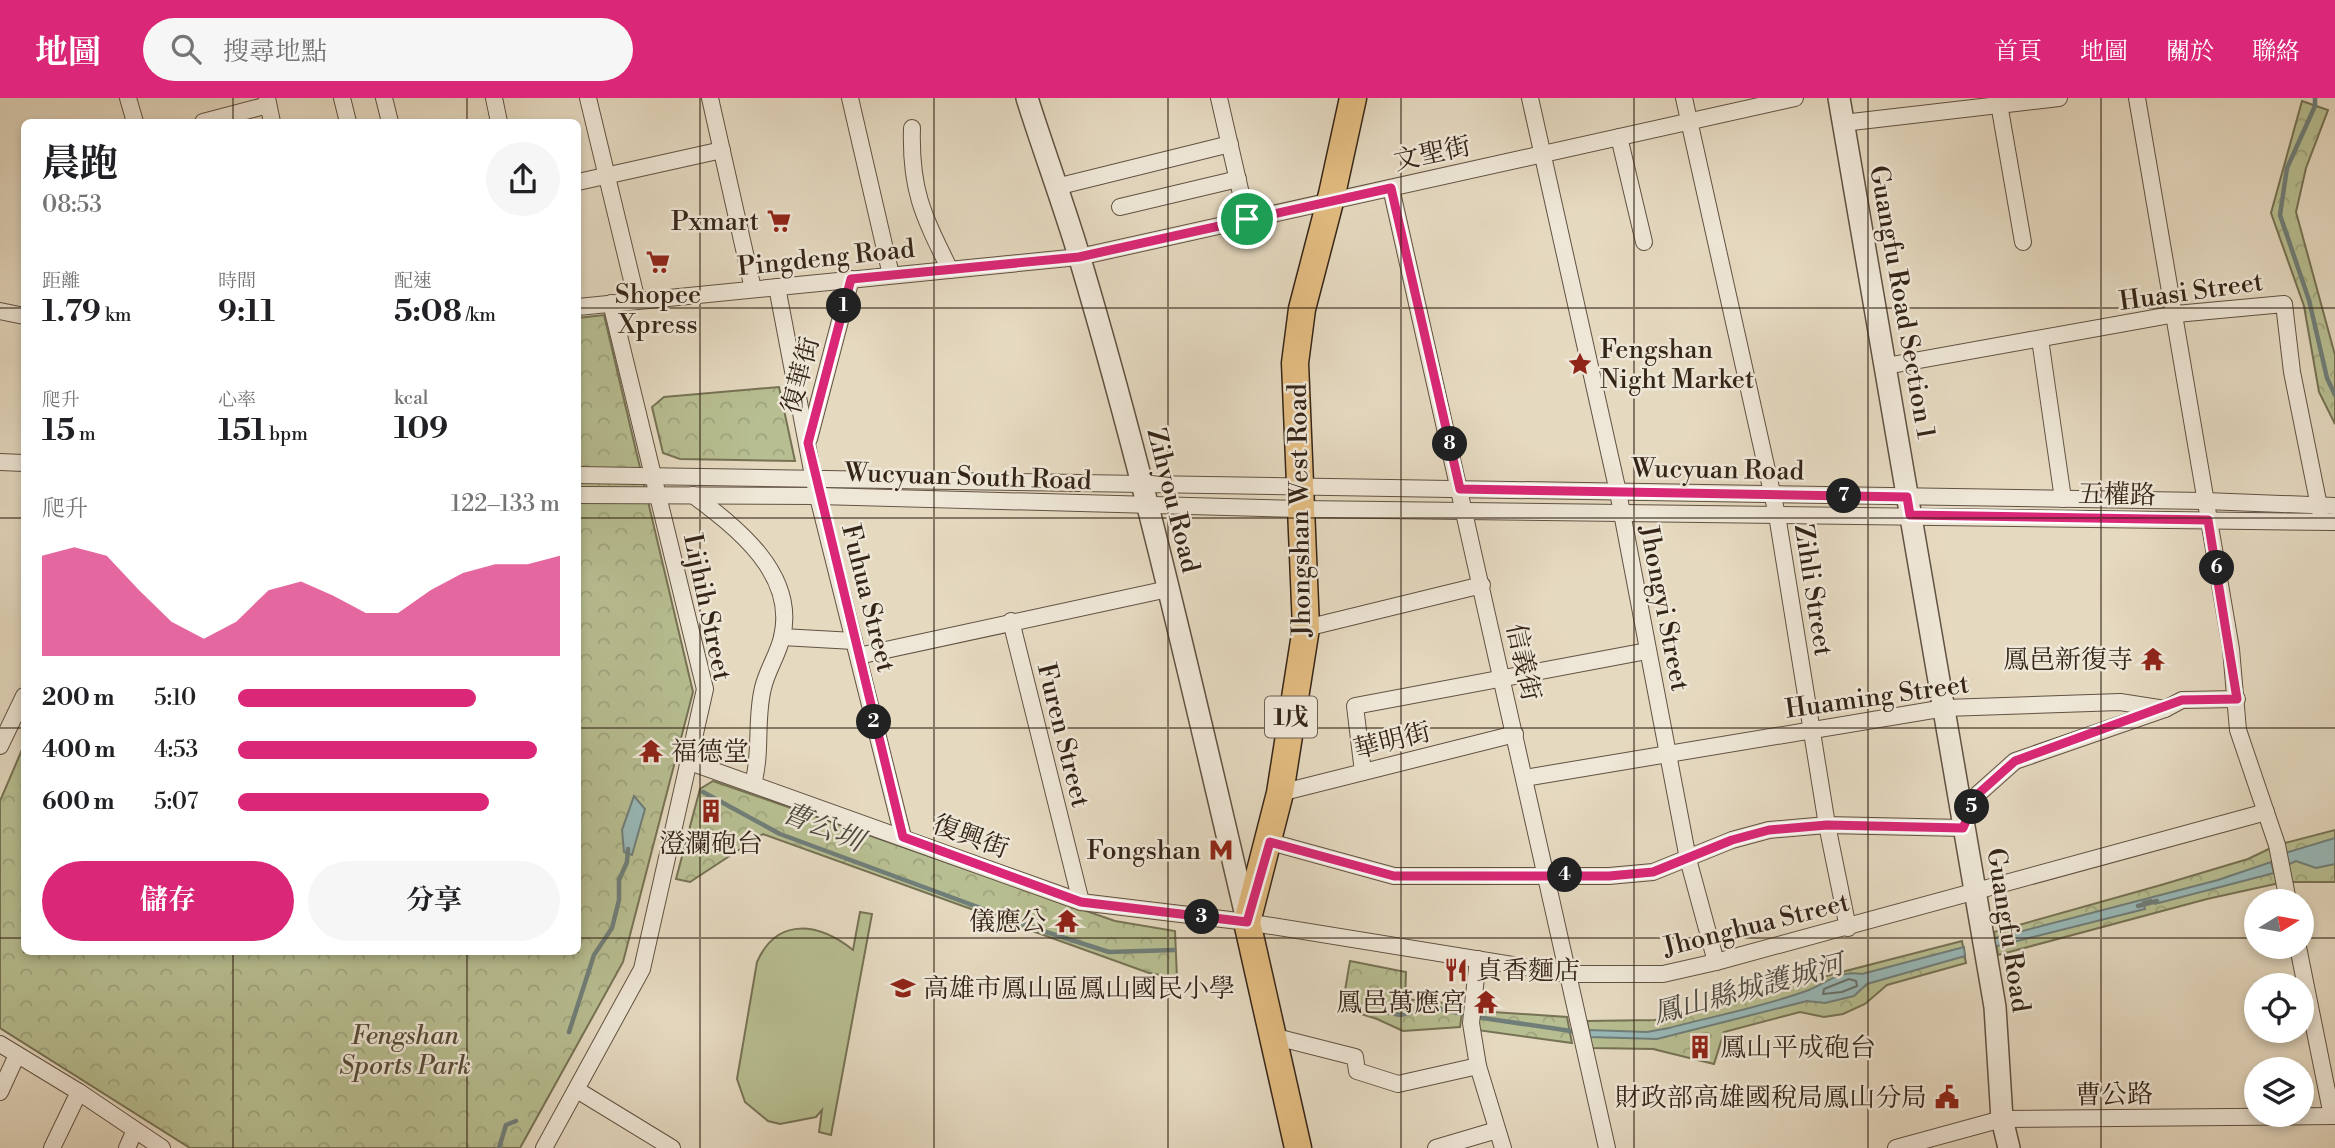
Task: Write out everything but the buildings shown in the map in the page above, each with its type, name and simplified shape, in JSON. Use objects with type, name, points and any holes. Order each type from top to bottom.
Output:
[{"type":"main road","name":"Jhongshan West Road","points":[[1247,922],[1270,842],[1280,793],[1306,628],[1295,363],[1302,309],[1353,98]]},
{"type":"main road","name":"1戊","points":[[1247,922],[1295,1147]]},
{"type":"street","points":[[128,98],[134,119]]},
{"type":"street","points":[[342,98],[347,119]]},
{"type":"street","points":[[384,98],[389,119]]},
{"type":"street","points":[[494,98],[498,119]]},
{"type":"street","points":[[588,98],[637,301]]},
{"type":"street","points":[[710,98],[752,289]]},
{"type":"street","points":[[850,98],[891,275]]},
{"type":"street","name":"Zihyou Road","points":[[1027,98],[1079,257],[1147,505],[1247,922]]},
{"type":"street","points":[[1219,98],[1247,219]]},
{"type":"street","name":"Jhongyi Street","points":[[1530,98],[1618,492],[1688,859],[1716,962]]},
{"type":"street","name":"Zihli Street","points":[[1684,98],[1777,515],[1827,825],[1847,928]]},
{"type":"street","name":"文聖街","points":[[1079,257],[1796,98]]},
{"type":"street","name":"Guangfu Road Section 1","points":[[1839,98],[1909,506]]},
{"type":"street","points":[[1843,123],[1999,101],[2059,98]]},
{"type":"street","points":[[2137,98],[2176,314],[2237,699],[2238,730],[2266,811],[2286,889]]},
{"type":"street","points":[[1999,101],[2023,243]]},
{"type":"street","points":[[213,119],[267,102],[271,119]]},
{"type":"street","points":[[912,128],[912,170],[918,203],[950,270]]},
{"type":"street","points":[[1619,137],[1644,242]]},
{"type":"street","points":[[1056,187],[1230,144]]},
{"type":"street","points":[[581,181],[722,150]]},
{"type":"street","points":[[1120,207],[1238,179]]},
{"type":"street","name":"信義街","points":[[1391,188],[1607,1148]]},
{"type":"street","name":"Pingdeng Road","points":[[581,307],[1079,257]]},
{"type":"street","name":"復華街","points":[[808,443],[851,279]]},
{"type":"street","name":"Fuhua Street","points":[[777,287],[817,489],[903,837]]},
{"type":"street","name":"Lijhih Street","points":[[544,1148],[642,969],[705,689],[611,303]]},
{"type":"street","name":"Huasi Street","points":[[1886,366],[2176,314],[2284,304],[2292,372],[2327,505],[2329,522]]},
{"type":"street","points":[[0,311],[21,315]]},
{"type":"street","points":[[2040,339],[2063,499]]},
{"type":"street","points":[[0,462],[21,463]]},
{"type":"street","name":"Wucyuan South Road","points":[[581,475],[652,476],[817,489],[1147,505]]},
{"type":"street","name":"Wucyuan Road","points":[[1141,485],[1465,510],[1622,513],[1777,515],[2063,499],[2327,505]]},
{"type":"street","name":"Wucyuan South Road","points":[[581,495],[658,496],[817,489],[1141,485]]},
{"type":"street","name":"Wucyuan Road","points":[[1147,505],[1460,489],[1772,495],[1909,506]]},
{"type":"street","points":[[693,495],[754,546],[774,578],[783,604],[782,637],[762,689],[760,761],[753,784]]},
{"type":"street","name":"五權路","points":[[1909,506],[2208,520],[2329,522]]},
{"type":"street","name":"Guangfu Road","points":[[1909,506],[1995,1007],[2002,1119],[2009,1148]]},
{"type":"street","points":[[1306,628],[1482,584]]},
{"type":"street","points":[[782,637],[856,648],[1011,621],[1168,589]]},
{"type":"street","name":"Furen Street","points":[[1011,621],[1081,902]]},
{"type":"street","points":[[1363,772],[1355,706],[1647,651]]},
{"type":"street","name":"Huaming Street","points":[[1524,778],[1669,755],[1743,739],[1945,708],[2120,702],[2165,709],[2182,700],[2237,699]]},
{"type":"street","points":[[0,746],[21,702]]},
{"type":"street","points":[[1270,842],[1394,876],[1609,876],[1653,872],[1732,840],[1769,830],[1827,825],[1963,828],[1978,794],[2015,761],[2165,709]]},
{"type":"street","name":"華明街","points":[[1280,793],[1515,734]]},
{"type":"street","name":"復興街","points":[[687,761],[1081,902],[1247,922]]},
{"type":"street","name":"Jhonghua Street","points":[[1247,922],[1568,974],[1663,974],[1847,928],[1975,890],[2266,811]]},
{"type":"street","points":[[1478,959],[1471,1016],[1478,1066],[1503,1148]]},
{"type":"street","points":[[2301,959],[2334,1116]]},
{"type":"street","points":[[1272,1036],[1355,1058],[1357,1071],[1398,1084],[1478,1066]]},
{"type":"street","points":[[0,1044],[79,1092],[162,1148]]},
{"type":"street","points":[[0,1092],[17,1055]]},
{"type":"street","points":[[577,1090],[673,1148]]},
{"type":"street","points":[[52,1148],[79,1092]]},
{"type":"street","name":"曹公路","points":[[1896,1148],[2002,1119],[2334,1116]]},
{"type":"street","points":[[127,1148],[135,1130]]},
{"type":"street","points":[[1436,1148],[1497,1130]]},
{"type":"green space","points":[[2302,101],[2328,110],[2306,168],[2296,212],[2335,355],[2335,424],[2319,392],[2304,306],[2271,213]]},
{"type":"green space","name":"Fengshan Sports Park","points":[[604,315],[693,692],[623,962],[520,1148],[190,1148],[0,1028],[0,801],[21,752],[21,955],[581,955],[581,318]]},
{"type":"green space","points":[[779,387],[795,461],[680,459],[663,453],[652,407],[664,397]]},
{"type":"green space","points":[[713,781],[1115,921],[1175,931],[1177,978],[1149,973],[763,834],[690,882],[676,879],[700,789]]},
{"type":"green space","points":[[2335,830],[2335,882],[2284,882],[2244,889],[1998,955],[1994,932],[2248,859],[2277,845]]},
{"type":"green space","points":[[860,912],[872,914],[831,1135],[819,1132],[822,1110],[816,1117],[780,1124],[768,1121],[745,1102],[737,1079],[757,962],[776,937],[800,929],[827,934],[853,950]]},
{"type":"green space","points":[[1962,941],[1966,963],[1887,985],[1865,1004],[1843,1014],[1824,1017],[1800,1012],[1724,1032],[1714,1064],[1653,1049],[1592,1048],[1587,1021],[1655,1020]]},
{"type":"green space","points":[[1350,961],[1406,972],[1405,999],[1463,1005],[1460,1027],[1403,1031],[1342,1008]]},
{"type":"green space","points":[[1478,1011],[1567,1017],[1572,1043],[1477,1030]]},
{"type":"water","points":[[634,796],[645,809],[632,855],[624,852],[622,830]]},
{"type":"water","points":[[2335,838],[2335,864],[2316,868],[2296,861],[2285,866],[2282,854]]},
{"type":"water","points":[[2271,862],[2274,873],[2155,904],[2151,900],[2143,902],[2145,909],[1993,947],[1992,939],[2218,880]]},
{"type":"water","points":[[1964,947],[1965,956],[1867,984],[1854,996],[1825,1003],[1807,1001],[1657,1039],[1590,1037],[1589,1030],[1647,1032],[1669,1028],[1789,997],[1846,974],[1862,974]]},
{"type":"waterway","name":"曹公圳","points":[[2315,98],[2315,106],[2287,168],[2280,215],[2309,300],[2327,378],[2335,395]]},
{"type":"waterway","name":"曹公圳","points":[[703,792],[780,834],[1043,931],[1109,952],[1174,950]]},
{"type":"waterway","name":"曹公圳","points":[[569,1032],[594,955],[612,928],[619,900],[619,880],[627,862],[628,849]]},
{"type":"waterway","name":"鳳山縣城護城河","points":[[2138,906],[2157,901]]},
{"type":"waterway","name":"鳳山縣城護城河","points":[[1380,1011],[1400,1015],[1436,1008],[1467,1015]]},
{"type":"waterway","name":"鳳山縣城護城河","points":[[1476,1017],[1578,1032]]},
{"type":"waterway","name":"曹公圳","points":[[499,1148],[506,1125],[516,1121]]},
{"type":"place","name":"Pxmart","points":[[779,221]]},
{"type":"place","name":"Shopee Xpress","points":[[658,262]]},
{"type":"place","name":"Fengshan Night Market","points":[[1580,364]]},
{"type":"place","name":"鳳邑新復寺","points":[[2153,659]]},
{"type":"place","name":"福德堂","points":[[651,751]]},
{"type":"place","name":"澄瀾砲台","points":[[711,811]]},
{"type":"place","name":"Fongshan","points":[[1221,850]]},
{"type":"place","name":"儀應公","points":[[1067,921]]},
{"type":"place","name":"貞香麵店","points":[[1456,970]]},
{"type":"place","name":"高雄市鳳山區鳳山國民小學","points":[[903,988]]},
{"type":"place","name":"鳳邑萬應宮","points":[[1486,1002]]},
{"type":"place","name":"鳳山平成砲台","points":[[1700,1047]]},
{"type":"place","name":"財政部高雄國稅局鳳山分局","points":[[1947,1097]]},
{"type":"route","points":[[1391,188],[1460,489],[1907,497],[1910,515],[2208,520],[2237,699],[2182,700],[2165,709],[2015,761],[1978,794],[1963,828],[1827,825],[1769,830],[1732,840],[1653,872],[1609,876],[1394,876],[1270,842],[1247,922],[1081,902],[903,837],[820,496],[814,481],[808,443],[851,279],[1079,257],[1247,219],[1391,188]]}]
